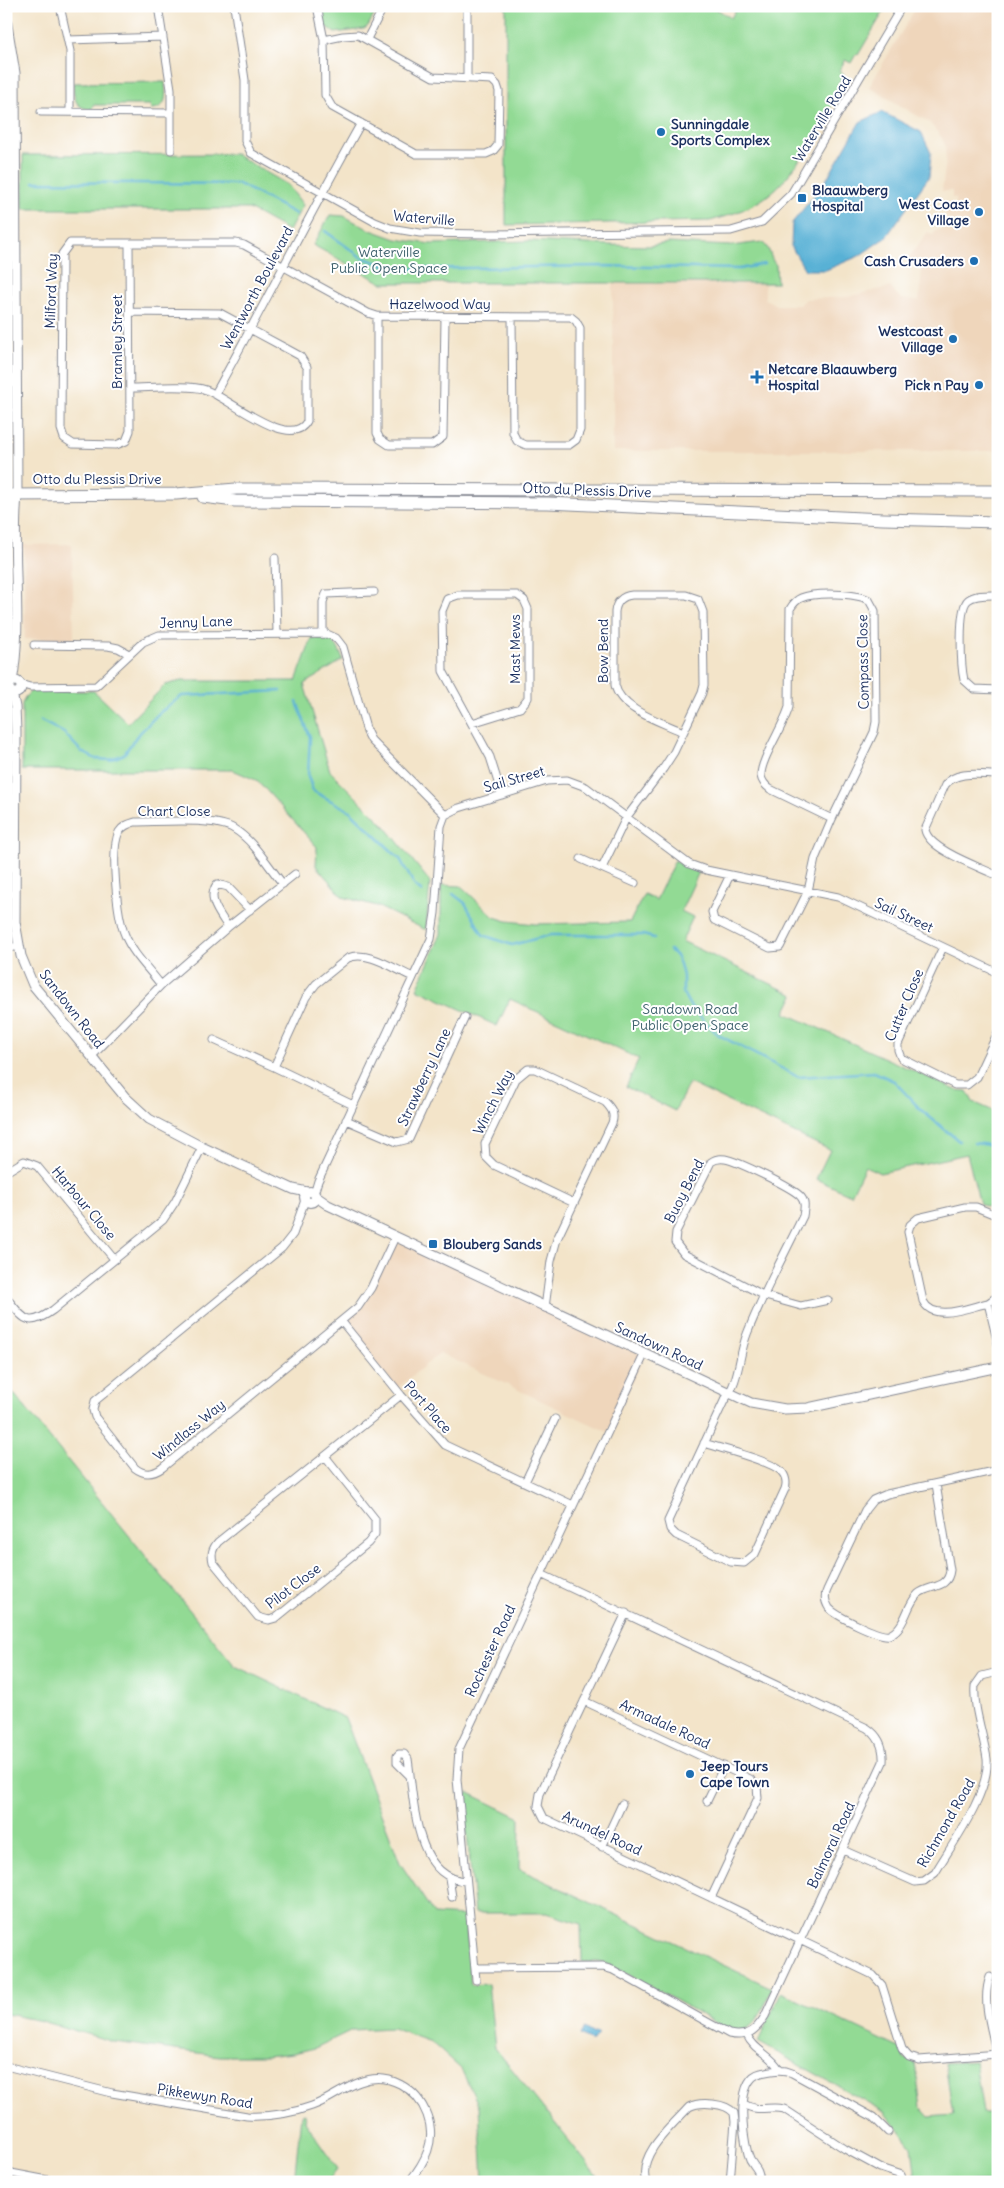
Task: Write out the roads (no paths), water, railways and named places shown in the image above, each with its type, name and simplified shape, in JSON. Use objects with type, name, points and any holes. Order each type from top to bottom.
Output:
[{"type":"main road","name":"Otto du Plessis Drive","points":[[12,495],[176,494],[236,489],[998,491]]},
{"type":"main road","name":"Otto du Plessis Drive","points":[[176,494],[235,501],[548,503],[884,520],[998,522]]},
{"type":"street","points":[[60,6],[70,51],[70,112]]},
{"type":"street","points":[[158,6],[171,89],[171,150]]},
{"type":"street","name":"Waterville","points":[[234,6],[244,80],[246,146],[251,153],[382,226],[420,233],[486,234],[730,231],[762,222]]},
{"type":"street","points":[[316,6],[324,40],[325,95],[327,102],[332,107],[416,154],[490,153],[496,148],[499,142],[498,88],[495,82],[488,78],[433,77],[358,35],[324,40]]},
{"type":"street","points":[[367,39],[384,6]]},
{"type":"street","points":[[466,78],[467,6]]},
{"type":"street","name":"Waterville Road","points":[[762,222],[791,194],[904,6]]},
{"type":"street","name":"Sandown Road","points":[[6,19],[15,73],[12,495],[15,515],[16,639],[13,687],[16,805],[15,922],[18,946],[24,966],[33,985],[139,1111],[160,1126],[644,1355],[751,1403],[773,1408],[808,1408],[998,1367]]},
{"type":"street","points":[[68,40],[163,37]]},
{"type":"street","points":[[41,112],[171,113]]},
{"type":"street","name":"Wentworth Boulevard","points":[[215,394],[284,267],[294,244],[361,123]]},
{"type":"street","name":"Milford Way","points":[[126,441],[116,445],[73,444],[66,441],[62,435],[62,254],[70,243],[236,243],[244,245],[284,267]]},
{"type":"street","name":"Bramley Street","points":[[126,441],[130,431],[129,243]]},
{"type":"street","name":"Hazelwood Way","points":[[284,267],[377,316],[445,318],[512,316],[568,316],[576,321],[580,328],[579,435],[569,445],[526,445],[517,441],[513,433],[512,316]]},
{"type":"street","points":[[130,312],[220,312],[289,350],[304,361],[307,376],[306,424],[298,430],[278,430],[215,394],[199,388],[130,388]]},
{"type":"street","points":[[377,316],[377,433],[380,439],[389,444],[432,445],[443,438],[445,318]]},
{"type":"street","points":[[276,558],[278,633]]},
{"type":"street","points":[[310,1197],[433,933],[440,840],[445,814],[371,740],[367,732],[343,647],[336,638],[323,634],[323,602],[326,594],[374,592]]},
{"type":"street","name":"Mast Mews","points":[[472,723],[517,709],[527,701],[528,609],[524,600],[517,596],[458,595],[447,599],[443,607],[443,671],[490,756],[502,795]]},
{"type":"street","name":"Bow Bend","points":[[602,868],[626,818],[663,769],[683,732],[703,689],[704,612],[698,599],[690,596],[632,595],[623,597],[617,604],[615,612],[615,685],[617,694],[628,706],[683,732]]},
{"type":"street","name":"Compass Close","points":[[730,875],[712,912],[714,920],[772,949],[777,949],[782,945],[808,891],[815,859],[832,819],[871,741],[876,722],[875,611],[872,603],[866,598],[847,595],[804,597],[796,600],[790,609],[789,707],[786,718],[766,758],[761,776],[765,785],[770,789],[832,819]]},
{"type":"street","points":[[998,595],[976,597],[967,600],[963,609],[962,624],[964,680],[974,689],[998,690]]},
{"type":"street","name":"Jenny Lane","points":[[13,687],[96,686],[129,654],[148,639],[164,634],[323,634]]},
{"type":"street","points":[[34,644],[108,646],[118,648],[129,654]]},
{"type":"street","points":[[998,775],[967,775],[950,779],[945,785],[925,830],[928,839],[940,848],[998,876]]},
{"type":"street","name":"Sail Street","points":[[445,814],[547,781],[567,780],[586,787],[689,864],[706,870],[844,900],[998,973]]},
{"type":"street","points":[[6,805],[16,805]]},
{"type":"street","name":"Chart Close","points":[[161,985],[132,947],[125,935],[118,914],[116,844],[119,832],[124,826],[135,822],[213,822],[227,825],[246,839],[283,884]]},
{"type":"street","points":[[581,859],[635,883]]},
{"type":"street","points":[[92,1056],[161,985],[228,927],[296,874]]},
{"type":"street","points":[[228,927],[213,900],[217,884],[228,887],[250,910]]},
{"type":"street","points":[[6,949],[18,946]]},
{"type":"street","name":"Cutter Close","points":[[943,947],[898,1044],[901,1058],[955,1085],[967,1085],[977,1077],[998,1032]]},
{"type":"street","points":[[274,1067],[306,997],[316,984],[348,958],[354,956],[367,957],[413,978]]},
{"type":"street","name":"Strawberry Lane","points":[[346,1120],[398,1142],[409,1139],[465,1017]]},
{"type":"street","points":[[214,1040],[353,1105]]},
{"type":"street","name":"Winch Way","points":[[545,1308],[551,1261],[557,1239],[612,1123],[613,1112],[605,1102],[535,1069],[528,1069],[516,1079],[488,1137],[485,1148],[486,1157],[494,1165],[574,1203]]},
{"type":"street","name":"Harbour Close","points":[[6,1297],[24,1318],[32,1321],[40,1320],[169,1213],[202,1146]]},
{"type":"street","name":"Buoy Bend","points":[[704,1443],[724,1401],[734,1388],[748,1332],[765,1296],[803,1216],[804,1208],[803,1199],[792,1190],[733,1161],[718,1159],[708,1166],[676,1232],[675,1242],[679,1250],[765,1296],[801,1306],[828,1300]]},
{"type":"street","name":"Harbour Close","points":[[6,1172],[24,1161],[37,1166],[114,1259]]},
{"type":"street","name":"Windlass Way","points":[[310,1197],[292,1234],[282,1248],[97,1398],[93,1406],[95,1417],[135,1468],[148,1474],[156,1472],[342,1322],[366,1298],[395,1237]]},
{"type":"street","points":[[998,1216],[976,1207],[966,1207],[918,1218],[910,1225],[908,1232],[922,1301],[932,1312],[942,1313],[988,1303],[998,1296]]},
{"type":"street","points":[[988,1303],[998,1344]]},
{"type":"street","name":"Port Place","points":[[342,1322],[401,1395],[445,1445],[574,1505]]},
{"type":"street","name":"Rochester Road","points":[[476,1980],[456,1772],[459,1749],[644,1355]]},
{"type":"street","name":"Pilot Close","points":[[325,1456],[375,1519],[375,1534],[368,1543],[276,1618],[269,1620],[258,1618],[213,1562],[214,1546],[325,1456],[401,1395]]},
{"type":"street","points":[[525,1482],[555,1419]]},
{"type":"street","points":[[704,1443],[768,1464],[779,1470],[785,1478],[785,1489],[755,1554],[748,1561],[738,1564],[731,1562],[676,1535],[670,1529],[669,1516],[704,1443]]},
{"type":"street","points":[[936,1484],[950,1570],[946,1581],[941,1586],[927,1589],[917,1595],[897,1629],[886,1636],[873,1632],[830,1609],[826,1601],[826,1593],[868,1504],[878,1497],[887,1494],[998,1470]]},
{"type":"street","name":"Balmoral Road","points":[[541,1574],[867,1728],[876,1735],[883,1750],[882,1768],[760,2024],[747,2035]]},
{"type":"street","name":"Arundel Road","points":[[626,1613],[540,1794],[538,1806],[541,1814],[547,1821],[873,1975],[879,1980],[902,2049],[909,2057],[919,2060],[997,2055]]},
{"type":"street","name":"Richmond Road","points":[[843,1850],[915,1882],[924,1881],[935,1874],[979,1797],[985,1782],[986,1758],[975,1686],[982,1676],[998,1672]]},
{"type":"street","name":"Armadale Road","points":[[584,1700],[753,1780],[757,1786],[759,1794],[711,1898]]},
{"type":"street","points":[[707,1801],[724,1766]]},
{"type":"street","points":[[410,1775],[416,1815],[426,1851],[432,1862],[449,1878],[466,1881]]},
{"type":"street","points":[[602,1847],[622,1804]]},
{"type":"street","points":[[449,1878],[452,1897]]},
{"type":"street","points":[[475,1968],[603,1968],[613,1970],[719,2030],[737,2036],[747,2035],[753,2046],[771,2058],[779,2069]]},
{"type":"street","points":[[990,1977],[986,1993],[997,2055]]},
{"type":"street","name":"Pikkewyn Road","points":[[6,2066],[112,2094],[248,2116],[267,2116],[294,2112],[314,2106],[358,2082],[368,2079],[378,2078],[397,2082],[417,2096],[424,2107],[430,2124],[429,2150],[419,2169],[409,2182]]},
{"type":"street","points":[[760,2182],[758,2169],[748,2153],[743,2120],[746,2087],[751,2078],[757,2074],[779,2069],[792,2073],[874,2117],[888,2132]]},
{"type":"street","points":[[646,2182],[644,2171],[647,2156],[689,2107],[697,2104],[725,2106],[732,2110],[735,2119],[730,2182]]},
{"type":"street","points":[[744,2104],[753,2109],[784,2109],[846,2149],[880,2168],[901,2175],[903,2182]]},
{"type":"street","points":[[6,2172],[58,2182]]},
{"type":"water","points":[[882,112],[921,132],[931,153],[929,177],[886,237],[859,256],[826,270],[805,270],[791,246],[792,223],[825,182],[860,122]]},
{"type":"water","points":[[584,2028],[594,2034],[595,2032],[598,2034],[592,2042],[580,2035]]},
{"type":"waterway","points":[[34,182],[239,184],[296,214]]},
{"type":"waterway","points":[[325,231],[361,257],[396,269],[605,266],[740,269],[764,264]]},
{"type":"waterway","points":[[41,721],[64,733],[82,752],[96,759],[110,760],[124,754],[136,737],[159,713],[182,696],[281,691]]},
{"type":"waterway","points":[[297,702],[310,737],[308,776],[313,791],[350,811],[400,859],[415,886],[422,892]]},
{"type":"waterway","points":[[453,894],[465,903],[483,935],[512,945],[550,935],[643,935],[654,938]]},
{"type":"waterway","points":[[670,950],[680,964],[683,976],[683,993],[690,1006],[717,1034],[798,1077],[874,1072],[894,1081],[921,1110],[959,1141]]},
{"type":"waterway","points":[[974,1143],[998,1146]]},
{"type":"place","name":"Sunningdale Sports Complex","points":[[661,132]]},
{"type":"place","name":"Blaauwberg Hospital","points":[[802,198]]},
{"type":"place","name":"West Coast Village","points":[[979,212]]},
{"type":"place","name":"Cash Crusaders","points":[[974,261]]},
{"type":"place","name":"Westcoast Village","points":[[953,339]]},
{"type":"place","name":"Netcare Blaauwberg Hospital","points":[[757,377]]},
{"type":"place","name":"Pick n Pay","points":[[979,385]]},
{"type":"place","name":"Blouberg Sands","points":[[433,1244]]},
{"type":"place","name":"Jeep Tours Cape Town","points":[[690,1774]]},
{"type":"park label","name":"Waterville Public Open Space","points":[[389,260]]},
{"type":"park label","name":"Sandown Road Public Open Space","points":[[690,1018]]}]
